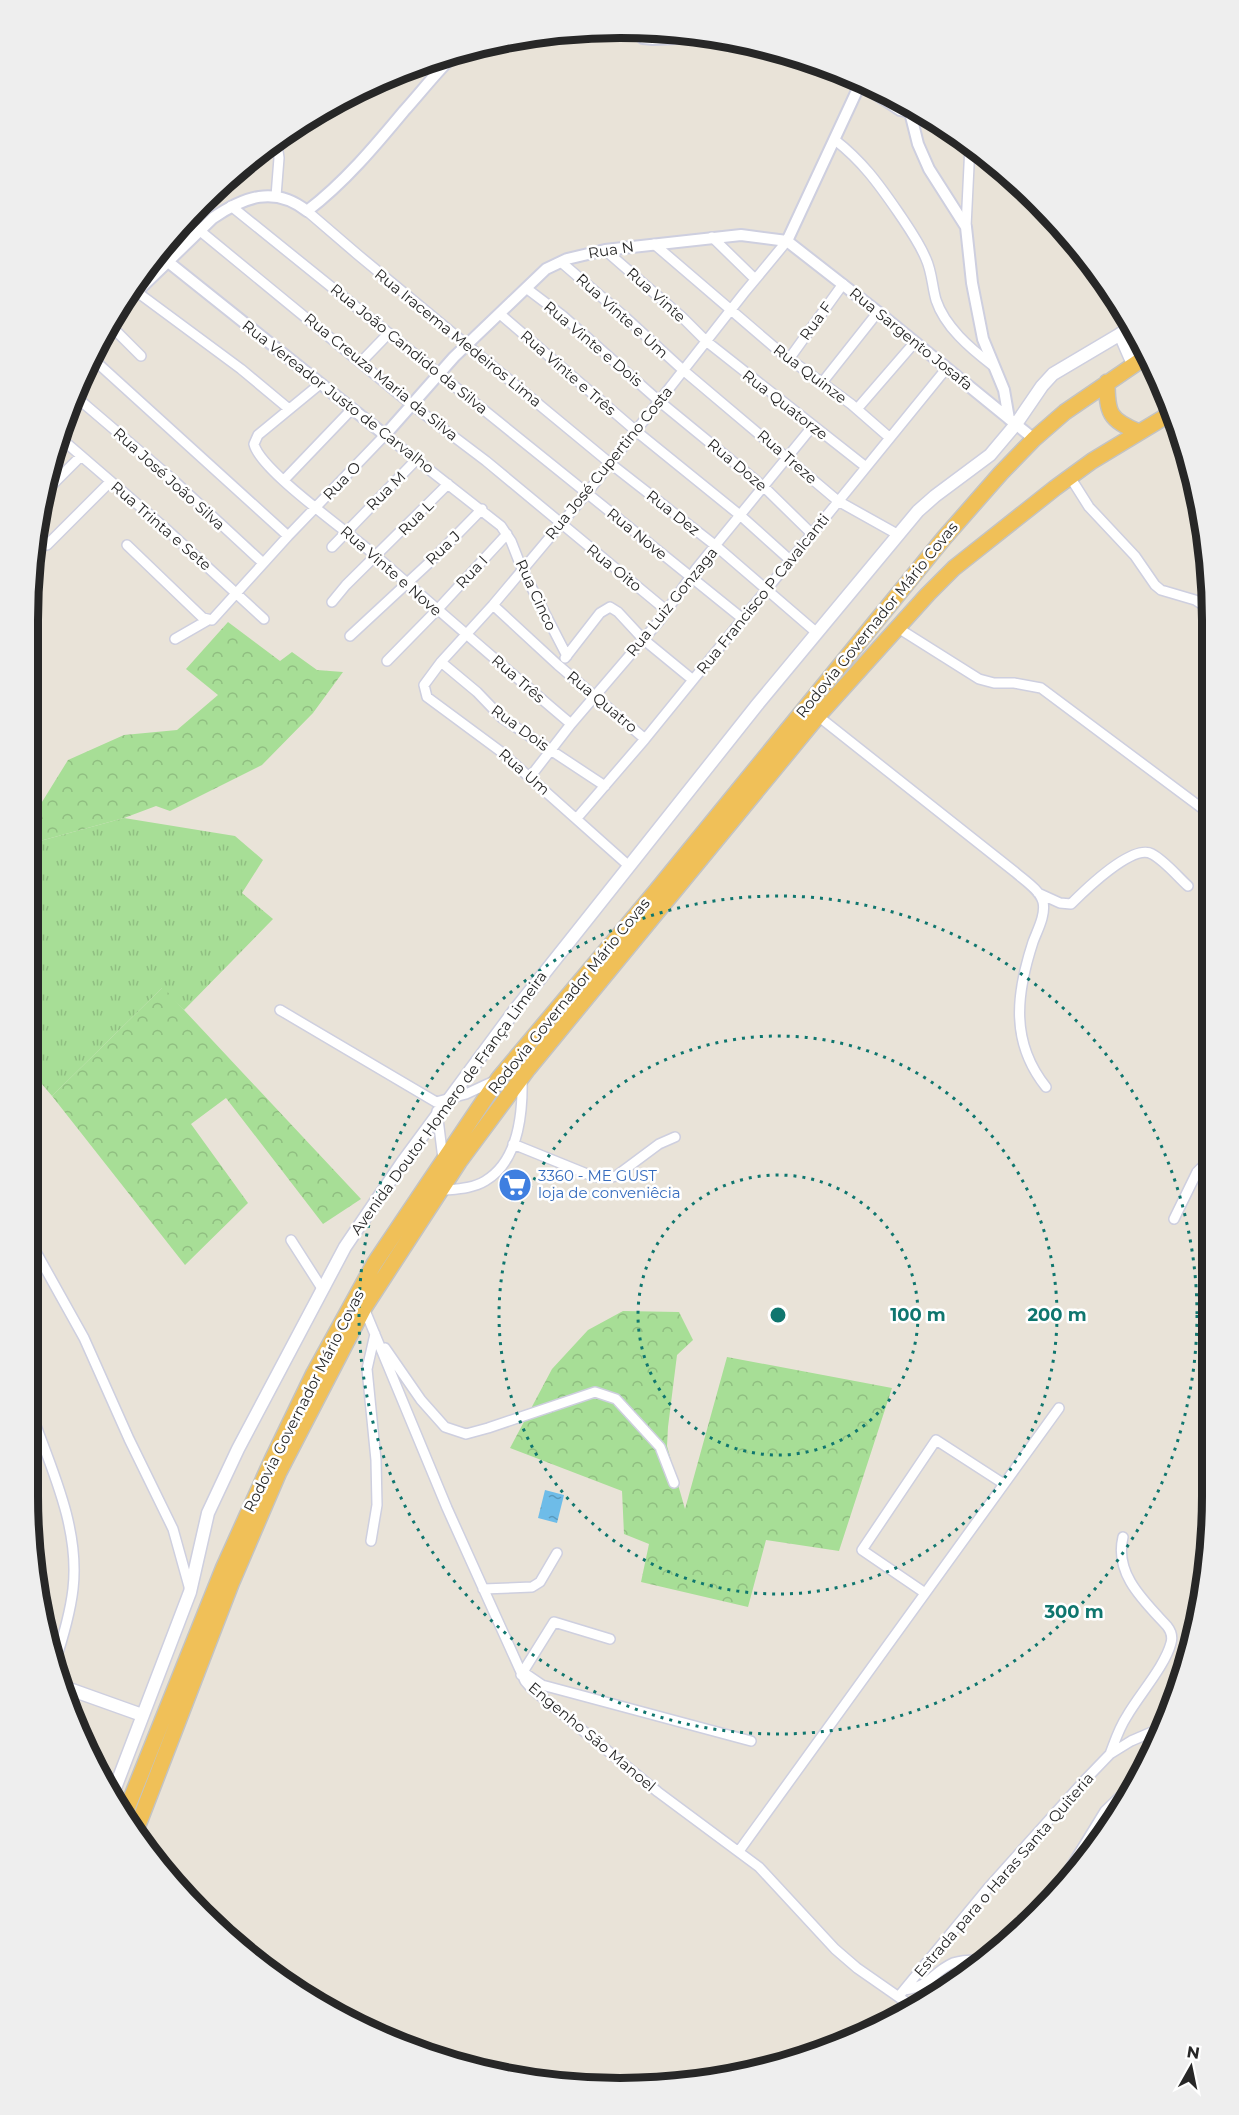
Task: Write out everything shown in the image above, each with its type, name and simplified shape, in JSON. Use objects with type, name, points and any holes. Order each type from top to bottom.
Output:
[{"type":"highway","name":"Rodovia Governador Mário Covas","points":[[128,1806],[223,1569],[272,1460],[352,1302],[407,1213],[499,1078],[1000,473],[1065,412],[1140,360]]},
{"type":"highway","points":[[1107,382],[1108,408],[1111,415],[1124,426],[1139,432]]},
{"type":"highway","name":"Rodovia Governador Mário Covas","points":[[139,1823],[250,1537],[279,1472],[364,1308],[439,1191],[522,1077],[818,716],[954,568],[1070,477],[1165,417]]},
{"type":"main road","name":"Avenida Doutor Homero de França Limeira","points":[[115,1787],[190,1592],[208,1513],[213,1501],[322,1290],[369,1209],[515,1010],[897,534],[935,496],[990,455],[1013,421],[1053,374],[1125,331]]},
{"type":"main road","points":[[1120,334],[1133,364]]},
{"type":"main road","points":[[70,1689],[142,1715]]},
{"type":"street","points":[[144,285],[213,218],[231,206],[258,197],[276,196],[293,201],[307,211],[343,179],[445,64]]},
{"type":"street","points":[[787,241],[858,89]]},
{"type":"street","points":[[913,117],[918,144],[929,169],[966,227]]},
{"type":"street","points":[[835,140],[868,170],[917,242],[930,271],[936,300],[951,327],[967,345],[992,365]]},
{"type":"street","points":[[276,196],[278,149]]},
{"type":"street","points":[[970,155],[966,227],[972,283],[983,339],[1004,390],[1013,421]]},
{"type":"street","name":"Rua João Candido da Silva","points":[[231,206],[587,494]]},
{"type":"street","name":"Rua Iracema Medeiros Lima","points":[[307,211],[611,464]]},
{"type":"street","name":"Rua Creuza Maria da Silva","points":[[199,231],[561,524]]},
{"type":"street","name":"Rua N","points":[[466,345],[546,269],[561,262],[605,250],[712,237],[741,235],[787,241]]},
{"type":"street","points":[[712,237],[755,279]]},
{"type":"street","name":"Rua José Cupertino Costa","points":[[426,681],[587,494],[787,241]]},
{"type":"street","name":"Rua Sargento Josafa","points":[[787,241],[1034,439]]},
{"type":"street","name":"Rua Quinze","points":[[654,244],[789,359],[857,409],[890,438]]},
{"type":"street","name":"Rua Vinte","points":[[605,250],[706,341]]},
{"type":"street","name":"Rua Vereador Justo de Carvalho","points":[[167,261],[416,460],[482,509],[507,534]]},
{"type":"street","name":"Rua Vinte e Um","points":[[561,262],[625,316],[683,370]]},
{"type":"street","name":"Rua F","points":[[789,359],[843,284]]},
{"type":"street","name":"Rua Vinte e Dois","points":[[526,288],[585,334],[659,401]]},
{"type":"street","points":[[138,293],[241,369],[289,409],[320,384]]},
{"type":"street","points":[[821,384],[878,312]]},
{"type":"street","name":"Rua Vinte e Três","points":[[500,314],[636,432],[741,516],[790,560]]},
{"type":"street","points":[[114,329],[141,356]]},
{"type":"street","points":[[361,362],[389,333]]},
{"type":"street","name":"Rua Quatorze","points":[[706,341],[812,427],[866,467]]},
{"type":"street","points":[[857,409],[915,342]]},
{"type":"street","name":"Rua O","points":[[175,639],[212,618],[385,435],[466,345]]},
{"type":"street","points":[[98,363],[288,536]]},
{"type":"street","name":"Rua Francisco P Cavalcanti","points":[[577,818],[645,739],[946,369]]},
{"type":"street","name":"Rua Treze","points":[[683,370],[838,501],[897,534]]},
{"type":"street","name":"Rua José João Silva","points":[[81,401],[171,478],[263,563]]},
{"type":"street","name":"Rua Doze","points":[[659,401],[764,487],[812,534]]},
{"type":"street","name":"Rua Vinte e Nove","points":[[289,409],[264,429],[255,440],[255,449],[260,457],[315,508],[346,531],[466,634]]},
{"type":"street","points":[[284,480],[352,409]]},
{"type":"street","name":"Rua Luiz Gonzaga","points":[[530,777],[571,724],[667,611],[690,578],[812,427]]},
{"type":"street","name":"Rua Trinta e Sete","points":[[65,442],[237,592],[264,619]]},
{"type":"street","points":[[54,483],[81,456]]},
{"type":"street","name":"Rua M","points":[[332,548],[416,460]]},
{"type":"street","name":"Rua Dez","points":[[611,464],[716,546],[817,633]]},
{"type":"street","points":[[1070,477],[1089,507],[1135,556],[1155,585],[1161,590],[1201,604]]},
{"type":"street","points":[[47,545],[110,482]]},
{"type":"street","name":"Rua L","points":[[332,602],[346,585],[377,557],[448,484]]},
{"type":"street","name":"Rua Nove","points":[[587,494],[743,619]]},
{"type":"street","name":"Rua J","points":[[350,636],[482,509]]},
{"type":"street","name":"Rua Oito","points":[[561,524],[667,611]]},
{"type":"street","name":"Rua Cinco","points":[[507,534],[522,569],[567,656]]},
{"type":"street","name":"Rua I","points":[[387,661],[507,534]]},
{"type":"street","points":[[127,545],[203,618],[212,618]]},
{"type":"street","name":"Rua Quatro","points":[[493,605],[558,665],[645,739]]},
{"type":"street","name":"Rua Quatro","points":[[558,665],[604,609],[610,607],[618,612]]},
{"type":"street","name":"Rua Oito","points":[[618,612],[643,639],[693,680]]},
{"type":"street","points":[[898,628],[979,679],[994,683],[1014,683],[1041,688],[1202,808]]},
{"type":"street","name":"Rua Três","points":[[466,634],[571,724]]},
{"type":"street","name":"Rua Dois","points":[[441,662],[477,692],[502,718],[606,786]]},
{"type":"street","name":"Rua Um","points":[[426,681],[424,691],[428,697],[500,751],[629,866]]},
{"type":"street","points":[[818,716],[1015,872],[1038,893],[1060,903],[1071,904],[1091,884],[1130,856],[1141,852],[1151,853],[1188,886]]},
{"type":"street","points":[[1038,893],[1043,902],[1043,911],[1025,971],[1018,1011],[1026,1051],[1037,1076],[1046,1087]]},
{"type":"street","points":[[280,1010],[436,1102],[477,1090],[499,1078]]},
{"type":"street","points":[[439,1191],[483,1182],[501,1168],[513,1144],[522,1108],[522,1077]]},
{"type":"street","points":[[436,1102],[443,1163]]},
{"type":"street","points":[[513,1144],[592,1176],[606,1179],[616,1176],[659,1144],[675,1137]]},
{"type":"street","points":[[1174,1219],[1197,1172],[1202,1167]]},
{"type":"street","points":[[291,1240],[322,1290]]},
{"type":"street","points":[[38,1256],[84,1338],[133,1449],[173,1530],[190,1592]]},
{"type":"street","name":"Engenho São Manoel","points":[[364,1308],[423,1452],[522,1673],[532,1689],[624,1764],[739,1851],[776,1883],[835,1949],[857,1968],[902,1993],[908,2001]]},
{"type":"street","points":[[375,1334],[421,1400],[445,1427],[466,1434],[595,1392],[616,1399],[660,1447],[674,1483]]},
{"type":"street","points":[[372,1541],[377,1505],[376,1460],[367,1369],[375,1334]]},
{"type":"street","points":[[739,1851],[1059,1408]]},
{"type":"street","points":[[38,1432],[66,1513],[73,1548],[73,1589],[58,1650]]},
{"type":"street","points":[[925,1593],[862,1550],[936,1440],[1004,1484]]},
{"type":"street","points":[[1110,1754],[1118,1730],[1156,1671],[1172,1638],[1171,1631],[1134,1590],[1123,1568],[1120,1557],[1123,1537]]},
{"type":"street","points":[[483,1588],[532,1587],[540,1582],[557,1553]]},
{"type":"street","points":[[610,1639],[554,1622],[522,1673],[542,1685],[751,1741]]},
{"type":"street","points":[[1110,1754],[1150,1733]]},
{"type":"street","name":"Estrada para o Haras Santa Quiteria","points":[[902,1993],[988,1888],[1110,1754]]},
{"type":"street","points":[[1082,1848],[1105,1811],[1113,1803]]},
{"type":"street","points":[[902,1993],[926,1984],[954,1963],[970,1960]]},
{"type":"green space","points":[[228,622],[280,661],[292,652],[317,670],[343,672],[313,713],[262,765],[170,811],[156,806],[124,818],[38,842],[38,808],[68,760],[124,735],[177,730],[218,695],[186,669]]},
{"type":"green space","points":[[124,818],[235,836],[263,860],[242,893],[273,919],[184,1010],[162,988],[52,1096],[38,1079],[38,842]]},
{"type":"green space","points":[[163,987],[361,1199],[323,1224],[226,1098],[191,1124],[248,1203],[185,1265],[52,1096]]},
{"type":"green space","points":[[623,1311],[679,1312],[693,1340],[677,1355],[667,1446],[685,1509],[727,1357],[892,1388],[839,1551],[766,1540],[748,1607],[641,1582],[649,1544],[624,1534],[622,1491],[510,1448],[552,1369],[588,1330]]},
{"type":"water","points":[[545,1490],[564,1495],[557,1523],[538,1518]]},
{"type":"place","name":"3360 - ME GUST loja de conveniêcia","points":[[515,1185]]}]
